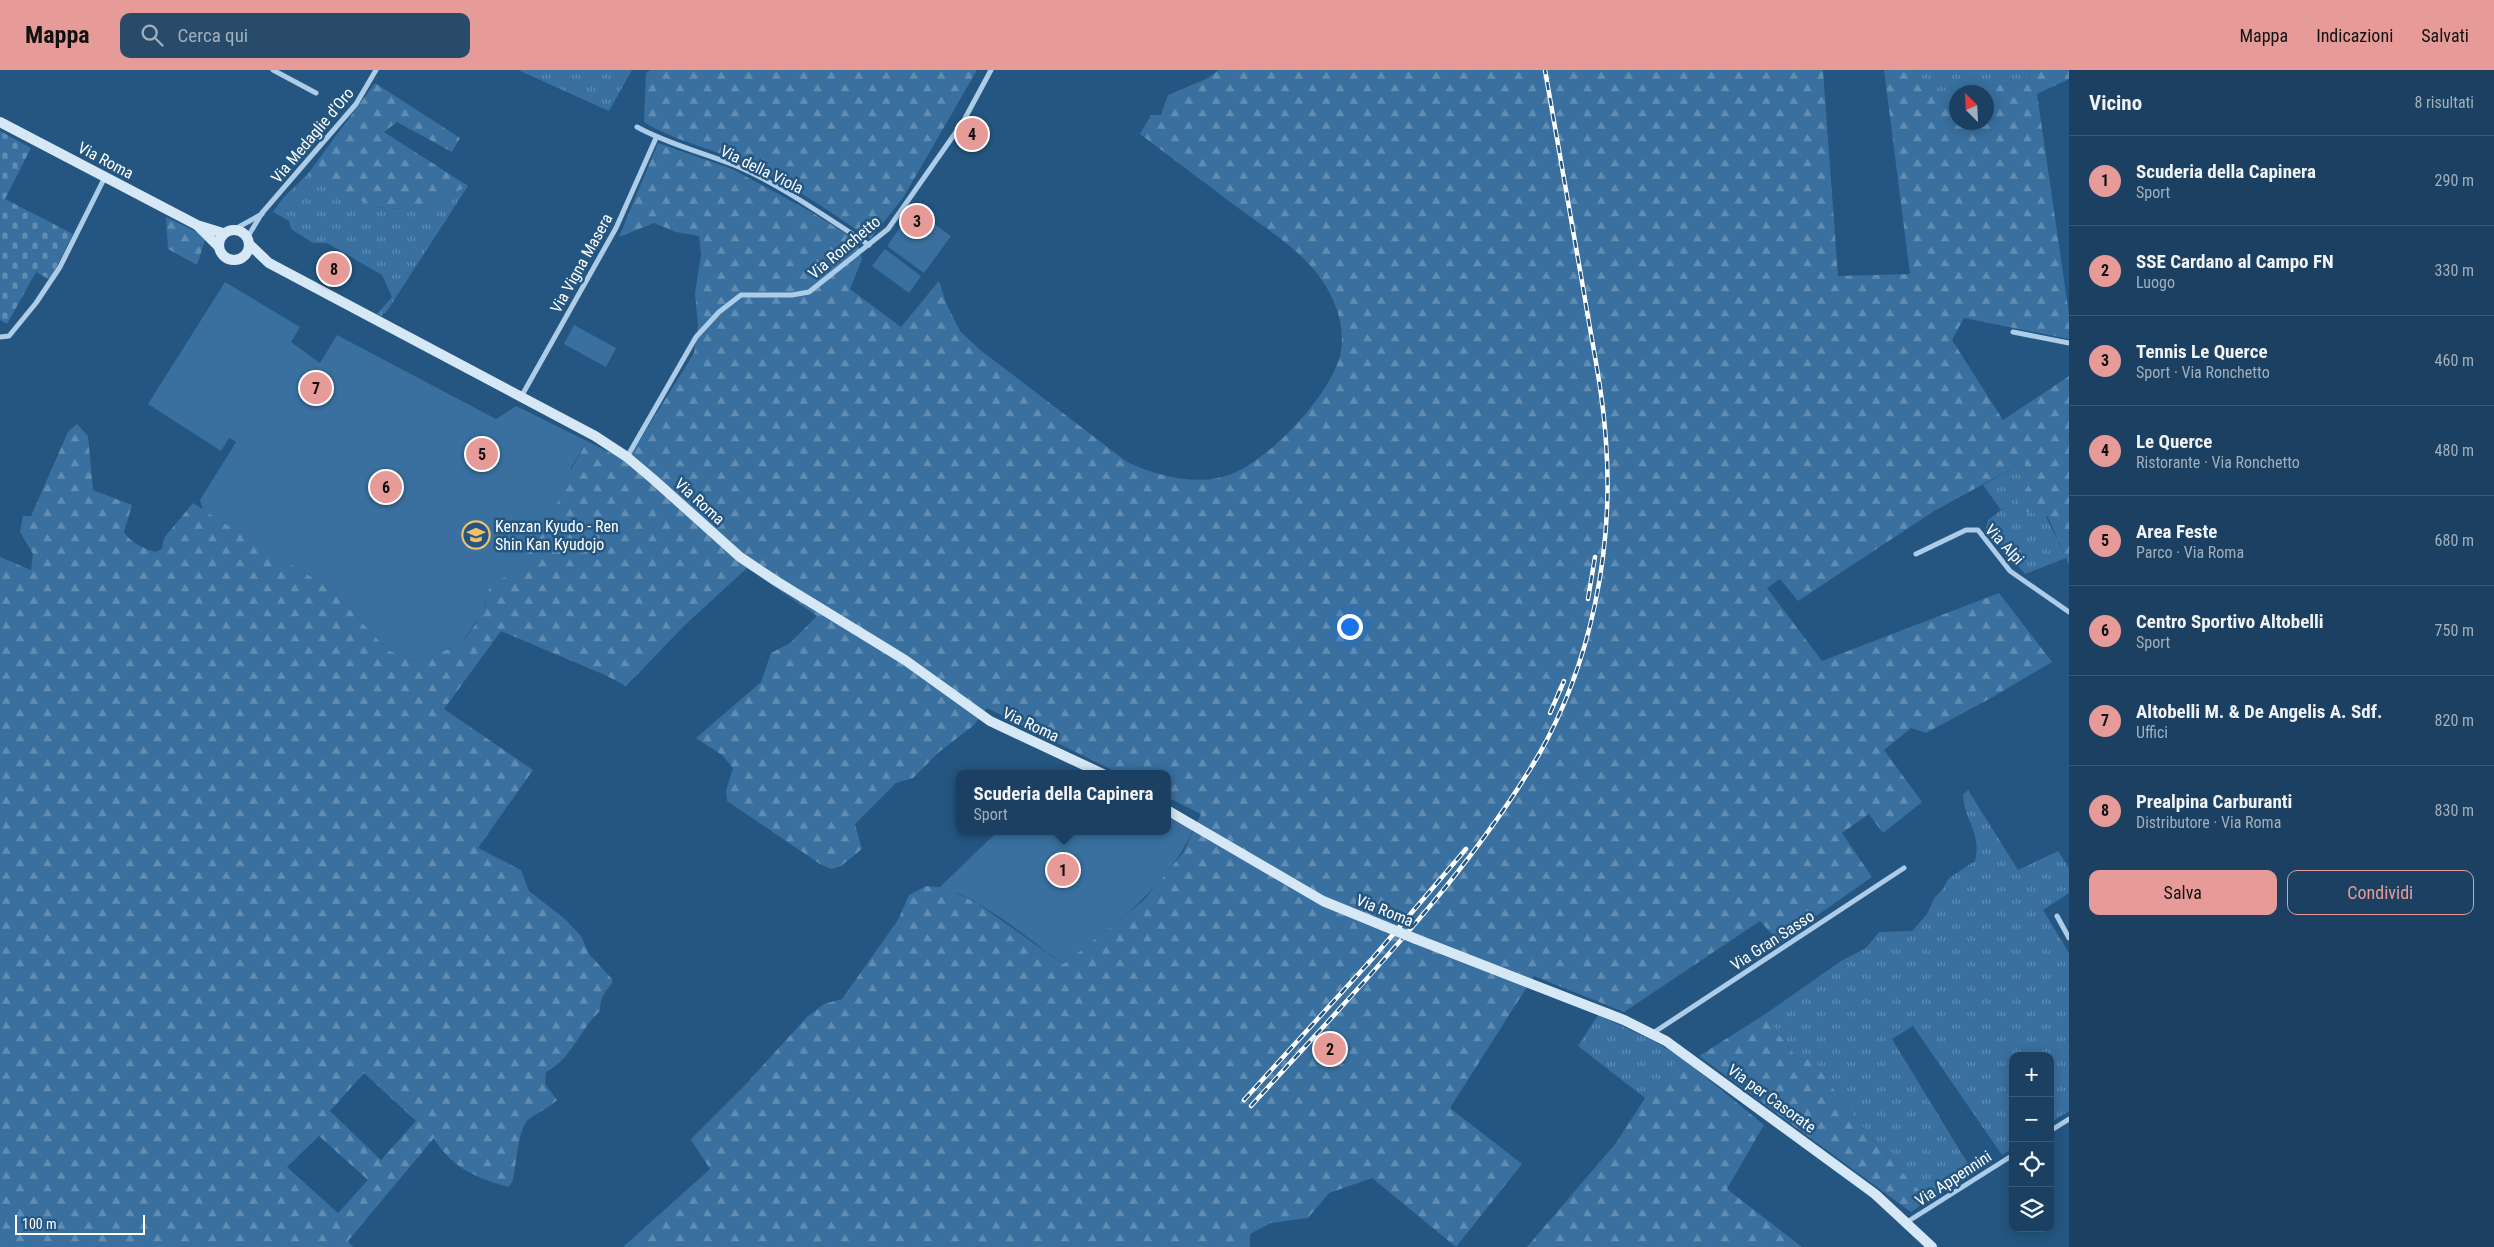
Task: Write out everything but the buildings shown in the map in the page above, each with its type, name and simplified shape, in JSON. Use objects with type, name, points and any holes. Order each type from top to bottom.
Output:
[{"type":"street","points":[[273,70],[316,94]]},
{"type":"street","name":"Via Medaglie d'Oro","points":[[248,241],[262,213],[356,104],[376,70]]},
{"type":"street","name":"Via Ronchetto","points":[[627,457],[696,337],[719,312],[741,295],[792,295],[809,292],[888,229],[963,122],[991,70]]},
{"type":"street","name":"Via Roma","points":[[0,122],[197,225],[223,233]]},
{"type":"street","name":"Via della Viola","points":[[637,127],[656,138],[735,166],[809,206],[869,245]]},
{"type":"street","name":"Via Vigna Masera","points":[[521,398],[616,228],[656,138]]},
{"type":"street","points":[[0,337],[9,336],[40,296],[73,245],[105,177]]},
{"type":"street","name":"Via Medaglie d'Oro","points":[[234,229],[262,213]]},
{"type":"street","name":"Via Roma","points":[[197,225],[218,246],[223,256],[269,263]]},
{"type":"street","points":[[218,246],[223,233],[234,229]]},
{"type":"street","name":"Via Roma","points":[[234,229],[240,230],[269,263],[595,436],[627,457],[740,557],[905,660],[990,721],[1094,770]]},
{"type":"street","points":[[238,259],[246,254],[248,241]]},
{"type":"street","points":[[2013,332],[2069,343]]},
{"type":"street","name":"Via Alpi","points":[[1916,554],[1966,530],[1978,530],[2010,571],[2069,612]]},
{"type":"street","name":"Via Roma","points":[[1171,812],[1323,901],[1576,1002]]},
{"type":"street","name":"Via Gran Sasso","points":[[1653,1033],[1904,868]]},
{"type":"street","points":[[2057,916],[2069,938]]},
{"type":"street","name":"Via per Casorate","points":[[1576,1002],[1653,1033],[1770,1115],[1875,1194],[1932,1247]]},
{"type":"street","points":[[2054,1128],[2069,1119]]},
{"type":"street","name":"Via Appennini","points":[[1907,1222],[2009,1158]]},
{"type":"green space","points":[[518,70],[632,70],[609,111]]},
{"type":"green space","points":[[650,70],[977,70],[903,198],[870,239],[820,205],[768,175],[732,158],[665,133],[644,122],[646,73]]},
{"type":"green space","points":[[1219,70],[1823,70],[1838,276],[1910,274],[1884,70],[1916,70],[1923,94],[1949,91],[1949,130],[1994,130],[1994,85],[2030,81],[2029,70],[2069,70],[2069,79],[2037,94],[2069,314],[2069,339],[1964,318],[1952,340],[2003,420],[2069,376],[2069,565],[2048,517],[2013,508],[2030,483],[2024,462],[1934,511],[1798,601],[1780,579],[1767,588],[1822,661],[1999,593],[2052,662],[1926,733],[1911,728],[1884,750],[1922,802],[1883,833],[1869,814],[1842,833],[1872,877],[1779,942],[1760,921],[1624,1012],[1534,976],[1450,1108],[1522,1164],[1456,1247],[1372,1178],[1329,1193],[1308,1218],[1271,1223],[1250,1234],[1250,1247],[623,1247],[710,1169],[691,1140],[693,1137],[745,1085],[807,1017],[824,1004],[842,999],[898,920],[909,895],[926,886],[946,888],[977,903],[1063,964],[1143,901],[1183,853],[1201,814],[1171,799],[1171,770],[1112,770],[987,708],[973,726],[939,752],[913,778],[896,783],[855,824],[862,849],[841,866],[831,869],[820,864],[727,801],[726,791],[733,768],[722,755],[696,738],[761,682],[771,653],[790,643],[817,616],[747,568],[685,625],[626,686],[605,675],[501,631],[444,709],[533,770],[478,848],[521,870],[529,891],[565,919],[581,936],[589,954],[612,979],[612,983],[602,999],[600,1011],[562,1060],[546,1072],[545,1084],[557,1100],[531,1117],[525,1125],[520,1139],[513,1180],[509,1187],[486,1180],[466,1170],[448,1157],[434,1138],[348,1241],[353,1247],[0,1247],[0,557],[31,570],[33,554],[20,532],[23,516],[31,516],[68,432],[77,424],[88,436],[93,490],[132,505],[124,532],[138,545],[155,552],[162,549],[164,538],[193,503],[331,589],[388,650],[414,661],[460,645],[475,625],[485,605],[488,589],[496,581],[515,572],[587,441],[627,461],[694,353],[698,326],[695,293],[701,255],[699,236],[676,232],[654,223],[619,237],[658,143],[732,169],[808,210],[856,240],[862,259],[850,289],[901,327],[939,281],[946,303],[960,331],[979,349],[1127,462],[1161,475],[1173,477],[1198,480],[1222,477],[1238,471],[1256,460],[1274,446],[1308,412],[1332,375],[1339,359],[1342,345],[1340,321],[1333,300],[1325,285],[1304,259],[1278,237],[1140,134],[1151,115],[1161,115],[1168,95],[1206,79]],"holes":[[[364,1073],[416,1121],[381,1160],[330,1111]],[[319,1136],[368,1180],[338,1213],[287,1167]]]},
{"type":"green space","points":[[1916,70],[2029,70],[2030,81],[1994,85],[1949,85],[1949,91],[1923,94]]},
{"type":"green space","points":[[375,83],[460,138],[452,152],[397,122],[384,132],[468,186],[419,210],[373,207],[307,175]]},
{"type":"green space","points":[[0,131],[31,148],[5,199],[73,234],[50,280],[36,272],[7,324],[0,320]]},
{"type":"green space","points":[[307,175],[373,207],[419,210],[468,186],[387,311],[381,316],[377,314],[392,297],[382,275],[327,243],[313,243],[291,229],[289,221],[273,212],[284,197]]},
{"type":"green space","points":[[913,209],[951,236],[924,273],[887,246]]},
{"type":"green space","points":[[166,217],[199,233],[205,240],[197,265],[168,249]]},
{"type":"green space","points":[[885,249],[921,276],[909,293],[872,266]]},
{"type":"green space","points":[[225,282],[300,327],[291,342],[320,363],[337,335],[496,419],[516,406],[587,441],[571,468],[571,475],[551,516],[515,572],[497,581],[489,589],[482,613],[460,645],[414,661],[388,650],[331,589],[203,510],[200,500],[236,442],[229,438],[221,451],[148,404]]},
{"type":"green space","points":[[574,325],[616,348],[606,367],[564,344]]},
{"type":"green space","points":[[2024,462],[2038,499],[2066,558],[2025,574],[1986,528],[1988,520],[2001,510],[1983,485]]},
{"type":"green space","points":[[1968,790],[2018,870],[2058,851],[2069,868],[2069,893],[2043,910],[2069,953],[2069,1111],[2054,1120],[2054,1052],[2009,1052],[2009,1151],[2002,1155],[1913,1026],[1892,1039],[1973,1172],[1928,1200],[1853,1115],[1814,1060],[1797,1058],[1764,1015],[1841,961],[1866,948],[1879,932],[1912,931],[1927,914],[1935,897],[1949,878],[1975,861],[1977,851],[1975,835],[1964,805],[1963,795]]},
{"type":"green space","points":[[1171,819],[1193,830],[1182,851],[1168,871],[1137,905],[1063,964],[1003,919],[969,898],[939,888],[994,835],[1171,835]]},
{"type":"green space","points":[[1598,1015],[1652,1040],[1681,1057],[1645,1098],[1578,1046]]},
{"type":"green space","points":[[1764,1015],[1797,1058],[1814,1060],[1853,1115],[1928,1200],[1911,1212],[1699,1056]]},
{"type":"green space","points":[[1681,1057],[1764,1125],[1727,1189],[1802,1247],[1527,1247],[1616,1143],[1645,1098]]},
{"type":"railway","points":[[1251,1106],[1403,938],[1475,849],[1508,803],[1538,756],[1572,683],[1585,644],[1595,605],[1602,564],[1608,482],[1606,442],[1597,368],[1545,70]]},
{"type":"railway","points":[[1588,599],[1595,557]]},
{"type":"railway","points":[[1550,713],[1564,681]]},
{"type":"railway","points":[[1244,1100],[1372,959],[1466,849]]},
{"type":"place","name":"Le Querce","points":[[972,134]]},
{"type":"place","name":"Tennis Le Querce","points":[[917,221]]},
{"type":"place","name":"Prealpina Carburanti","points":[[334,269]]},
{"type":"place","name":"Altobelli M. & De Angelis A. Sdf.","points":[[316,388]]},
{"type":"place","name":"Area Feste","points":[[482,454]]},
{"type":"place","name":"Centro Sportivo Altobelli","points":[[386,487]]},
{"type":"place","name":"Kenzan Kyudo - Ren Shin Kan Kyudojo","points":[[476,535]]},
{"type":"place","name":"Scuderia della Capinera","points":[[1063,870]]},
{"type":"place","name":"SSE Cardano al Campo FN","points":[[1330,1049]]}]
